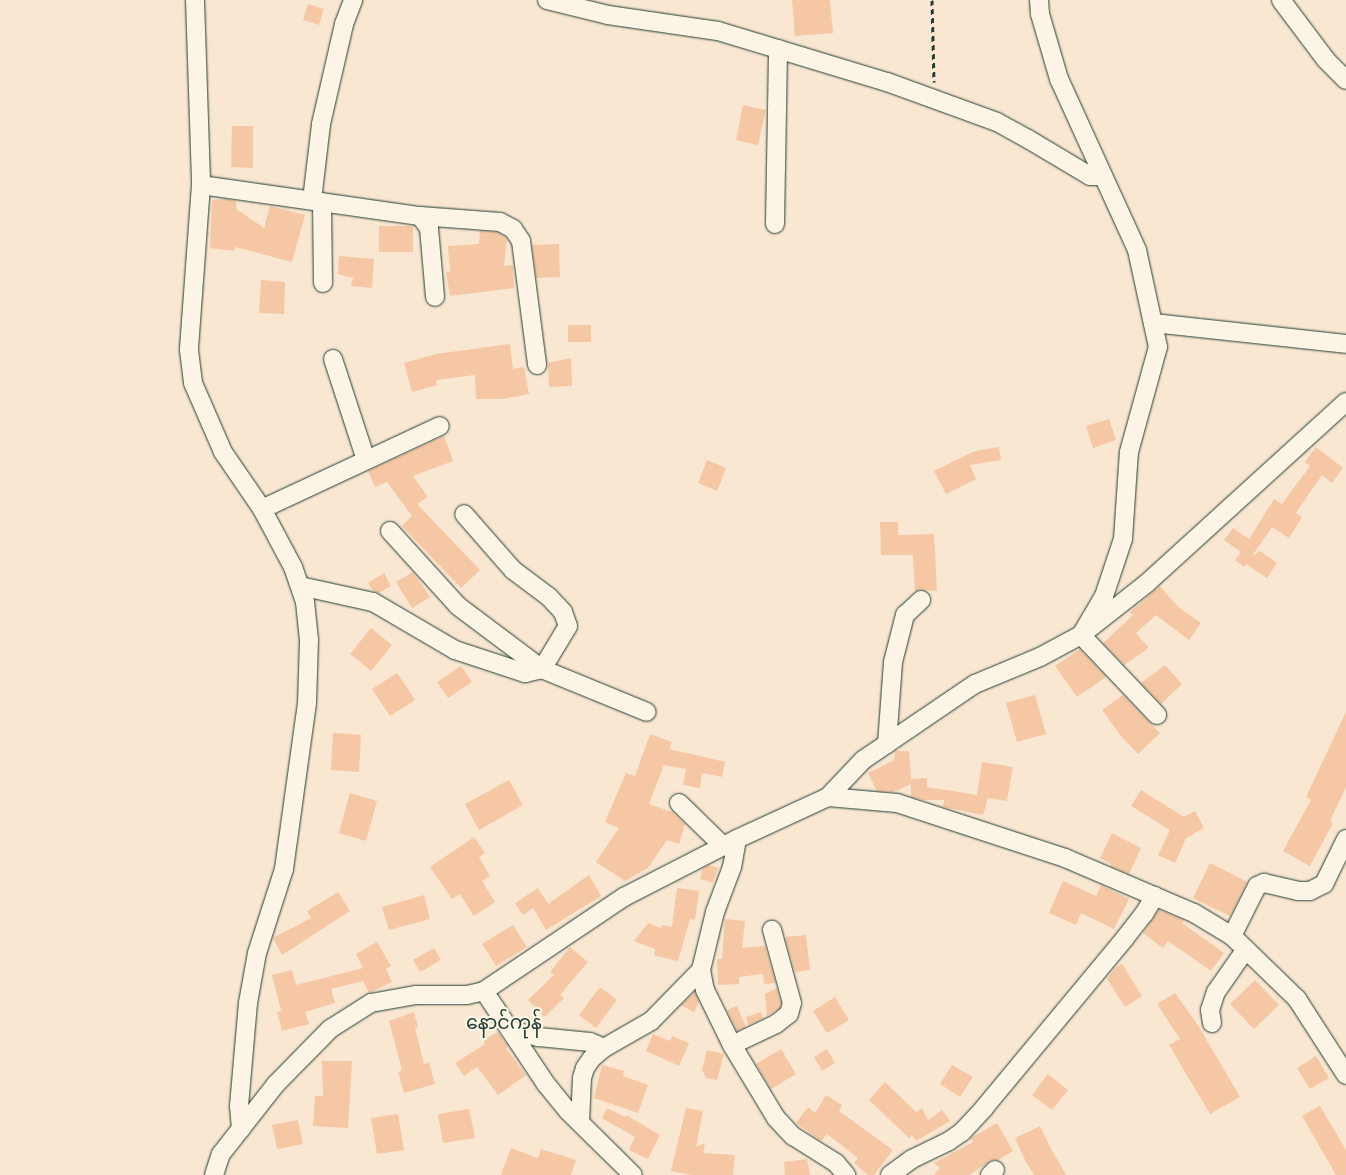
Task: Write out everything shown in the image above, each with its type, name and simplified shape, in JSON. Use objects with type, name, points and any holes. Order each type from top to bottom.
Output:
[{"type":"street","points":[[195,0],[201,185],[189,350],[192,383],[222,452],[262,509],[293,567],[306,602],[309,640],[306,703],[284,869],[257,953],[248,1003],[239,1106],[241,1129]]},
{"type":"street","points":[[323,283],[317,201],[321,124],[344,24],[353,0]]},
{"type":"street","points":[[547,0],[608,15],[718,31],[887,82],[997,122],[1090,176],[1103,176]]},
{"type":"street","points":[[1039,0],[1040,14],[1059,79],[1137,250],[1158,347],[1129,452],[1123,539],[1104,596],[1081,635]]},
{"type":"street","points":[[1281,0],[1326,60],[1346,80]]},
{"type":"street","points":[[775,224],[778,49]]},
{"type":"street","points":[[201,185],[420,216],[500,222],[513,229],[521,241],[537,365]]},
{"type":"street","points":[[420,216],[429,228],[434,297]]},
{"type":"street","points":[[1153,323],[1346,344]]},
{"type":"street","points":[[332,359],[366,460]]},
{"type":"street","points":[[214,1175],[221,1154],[276,1084],[330,1029],[370,1003],[416,995],[467,995],[484,991],[624,897],[730,842],[828,797],[863,760],[975,684],[1040,657],[1081,635],[1147,583],[1346,402]]},
{"type":"street","points":[[262,509],[440,426]]},
{"type":"street","points":[[300,586],[373,602],[455,650],[525,673],[542,669],[568,626],[564,612],[549,597],[513,570],[464,514]]},
{"type":"street","points":[[390,531],[458,606],[542,669],[647,712]]},
{"type":"street","points":[[887,744],[894,662],[905,615],[922,600]]},
{"type":"street","points":[[1081,635],[1157,715]]},
{"type":"street","points":[[828,797],[897,803],[1065,858],[1194,913],[1232,936],[1297,999],[1346,1075]]},
{"type":"street","points":[[679,804],[730,842],[732,867],[715,912],[701,970],[705,990],[732,1045],[776,1118],[793,1136],[836,1163],[846,1175]]},
{"type":"street","points":[[1232,936],[1257,886],[1264,883],[1298,891],[1310,891],[1324,884],[1346,839]]},
{"type":"street","points":[[890,1175],[912,1159],[949,1141],[962,1132],[1125,938],[1144,914],[1155,896]]},
{"type":"street","points":[[732,1045],[776,1024],[789,1014],[792,1003],[772,930]]},
{"type":"street","points":[[1212,1023],[1210,1010],[1216,992],[1246,949]]},
{"type":"street","points":[[580,1122],[583,1073],[592,1058],[604,1048],[651,1021],[701,970]]},
{"type":"street","points":[[484,991],[546,1084],[580,1122],[633,1175]]},
{"type":"street","points":[[510,1030],[539,1037],[590,1042],[604,1048]]},
{"type":"path","points":[[932,0],[934,100]]},
{"type":"building","points":[[792,0],[830,0],[833,33],[795,36]]},
{"type":"building","points":[[308,4],[324,9],[319,25],[303,20]]},
{"type":"building","points":[[743,105],[766,110],[758,145],[736,140]]},
{"type":"building","points":[[232,126],[253,126],[253,168],[231,167]]},
{"type":"building","points":[[227,199],[236,201],[236,209],[264,228],[270,206],[305,215],[292,262],[235,247],[235,251],[210,248],[212,200]]},
{"type":"building","points":[[379,226],[413,226],[413,252],[379,252]]},
{"type":"building","points":[[480,231],[497,232],[507,239],[504,266],[513,265],[514,288],[450,296],[446,272],[450,272],[448,246],[479,244]]},
{"type":"building","points":[[559,244],[560,277],[536,278],[532,245]]},
{"type":"building","points":[[339,256],[374,259],[372,288],[351,286],[353,278],[338,274]]},
{"type":"building","points":[[261,280],[285,282],[284,314],[259,313]]},
{"type":"building","points":[[568,325],[591,325],[591,342],[568,342]]},
{"type":"building","points":[[510,344],[513,369],[524,367],[529,394],[503,399],[476,399],[475,375],[436,380],[437,385],[412,392],[404,363],[436,354]]},
{"type":"building","points":[[571,358],[572,386],[549,387],[548,363]]},
{"type":"building","points":[[1109,419],[1116,440],[1093,448],[1086,426]]},
{"type":"building","points":[[444,436],[453,461],[413,476],[428,497],[417,504],[480,570],[461,588],[402,526],[412,516],[387,482],[375,487],[368,471]]},
{"type":"building","points":[[999,447],[1001,460],[970,465],[976,479],[946,494],[934,471],[975,451]]},
{"type":"building","points":[[1316,447],[1343,468],[1332,483],[1322,475],[1296,513],[1302,517],[1289,538],[1272,527],[1252,556],[1260,551],[1277,563],[1267,578],[1246,564],[1244,567],[1235,560],[1241,552],[1224,540],[1233,528],[1249,539],[1274,499],[1282,504],[1310,466],[1305,462]]},
{"type":"building","points":[[707,460],[726,468],[717,491],[698,483]]},
{"type":"building","points":[[880,522],[898,522],[898,535],[934,534],[937,591],[919,590],[915,592],[913,555],[881,555]]},
{"type":"building","points":[[413,572],[430,597],[412,608],[396,582]]},
{"type":"building","points":[[384,573],[391,586],[379,593],[373,591],[368,583]]},
{"type":"building","points":[[1160,586],[1178,607],[1201,623],[1189,640],[1156,615],[1136,633],[1149,648],[1124,665],[1103,643],[1133,615],[1130,612]]},
{"type":"building","points":[[371,628],[392,645],[371,671],[350,654]]},
{"type":"building","points":[[1080,649],[1106,677],[1077,697],[1055,666]]},
{"type":"building","points":[[1165,665],[1182,684],[1161,704],[1141,683]]},
{"type":"building","points":[[461,666],[472,682],[448,698],[437,682]]},
{"type":"building","points":[[397,673],[415,700],[390,716],[372,689]]},
{"type":"building","points":[[1035,695],[1046,734],[1017,742],[1006,703]]},
{"type":"building","points":[[1123,695],[1160,733],[1138,754],[1121,736],[1102,710]]},
{"type":"building","points":[[1346,712],[1346,787],[1330,821],[1333,823],[1310,866],[1283,851],[1311,800],[1306,797]]},
{"type":"building","points":[[333,733],[361,735],[359,772],[331,770]]},
{"type":"building","points":[[650,734],[672,742],[669,749],[725,762],[722,777],[702,773],[700,788],[683,785],[686,769],[664,765],[649,804],[672,812],[685,824],[679,844],[667,840],[648,868],[625,881],[596,862],[619,828],[605,822],[626,773],[635,776]]},
{"type":"building","points":[[895,751],[909,751],[911,779],[927,778],[927,787],[977,795],[982,762],[1013,767],[1007,801],[988,798],[983,815],[943,807],[944,800],[924,800],[911,797],[911,784],[893,792],[877,791],[868,773],[894,760]]},
{"type":"building","points":[[509,780],[523,805],[479,830],[465,804]]},
{"type":"building","points":[[1141,790],[1184,817],[1195,811],[1204,828],[1186,838],[1175,863],[1158,855],[1170,830],[1131,806]]},
{"type":"building","points":[[350,793],[377,801],[366,841],[339,833]]},
{"type":"building","points":[[1112,833],[1141,848],[1129,874],[1110,866],[1111,864],[1100,858]]},
{"type":"building","points":[[474,837],[485,853],[479,857],[490,876],[482,881],[495,902],[474,916],[460,894],[452,899],[430,867]]},
{"type":"building","points":[[1210,863],[1247,882],[1230,916],[1193,898]]},
{"type":"building","points":[[709,865],[718,868],[713,883],[700,879],[703,868]]},
{"type":"building","points":[[589,875],[601,896],[546,930],[533,908],[523,915],[515,903],[538,888],[548,904]]},
{"type":"building","points":[[1063,881],[1096,896],[1101,885],[1129,899],[1114,929],[1081,913],[1076,925],[1049,913]]},
{"type":"building","points":[[677,888],[699,891],[695,920],[690,919],[678,961],[654,955],[655,949],[634,941],[648,923],[661,928],[662,925],[672,927]]},
{"type":"building","points":[[338,892],[350,911],[282,955],[273,938],[311,918],[307,911]]},
{"type":"building","points":[[424,895],[430,919],[389,930],[382,907]]},
{"type":"building","points":[[1159,910],[1184,920],[1182,923],[1224,953],[1211,971],[1168,941],[1163,948],[1143,933]]},
{"type":"building","points":[[725,919],[745,921],[742,948],[765,946],[776,983],[764,984],[763,974],[739,977],[739,984],[718,985],[717,959],[722,959]]},
{"type":"building","points":[[513,925],[527,947],[496,966],[482,944]]},
{"type":"building","points":[[806,935],[810,970],[795,972],[785,937]]},
{"type":"building","points":[[377,942],[391,966],[386,969],[392,982],[369,993],[363,981],[331,989],[335,1003],[305,1012],[309,1024],[282,1031],[277,1012],[281,1011],[272,975],[292,970],[296,985],[363,968],[356,954]]},
{"type":"building","points":[[570,947],[588,962],[560,995],[564,998],[545,1017],[528,1000],[554,975],[550,972]]},
{"type":"building","points":[[434,948],[441,960],[420,972],[413,960]]},
{"type":"building","points":[[1122,964],[1142,996],[1125,1007],[1107,979],[1115,968]]},
{"type":"building","points":[[1255,980],[1279,1005],[1254,1029],[1230,1004]]},
{"type":"building","points":[[600,987],[617,1000],[596,1028],[579,1015]]},
{"type":"building","points":[[777,988],[781,1003],[780,1008],[767,1016],[765,994]]},
{"type":"building","points":[[695,992],[699,1002],[694,1012],[681,1005]]},
{"type":"building","points":[[1175,993],[1199,1027],[1240,1097],[1210,1114],[1169,1045],[1180,1039],[1157,1004]]},
{"type":"building","points":[[835,997],[849,1020],[827,1033],[813,1011]]},
{"type":"building","points":[[737,1006],[746,1027],[737,1031],[727,1010]]},
{"type":"building","points":[[414,1012],[418,1027],[415,1028],[424,1064],[429,1062],[435,1084],[404,1093],[398,1072],[402,1070],[389,1021]]},
{"type":"building","points":[[761,1012],[763,1018],[748,1025],[746,1017]]},
{"type":"building","points":[[498,1032],[508,1047],[506,1048],[526,1075],[498,1095],[477,1067],[464,1076],[455,1063],[485,1044],[483,1040]]},
{"type":"building","points":[[653,1034],[670,1041],[672,1036],[689,1043],[679,1066],[646,1051]]},
{"type":"building","points":[[781,1049],[796,1074],[771,1089],[756,1064]]},
{"type":"building","points":[[827,1049],[835,1063],[822,1071],[814,1057]]},
{"type":"building","points":[[707,1050],[724,1054],[717,1080],[706,1078],[702,1070]]},
{"type":"building","points":[[1316,1056],[1329,1078],[1310,1089],[1297,1068]]},
{"type":"building","points":[[322,1061],[352,1061],[348,1128],[313,1126],[315,1096],[323,1096]]},
{"type":"building","points":[[602,1065],[624,1071],[623,1076],[648,1085],[638,1113],[594,1098]]},
{"type":"building","points":[[952,1065],[973,1077],[960,1097],[940,1084]]},
{"type":"building","points":[[1048,1074],[1068,1090],[1052,1110],[1032,1095]]},
{"type":"building","points":[[885,1082],[916,1112],[922,1108],[928,1120],[942,1110],[950,1121],[916,1141],[912,1135],[909,1138],[869,1100]]},
{"type":"building","points":[[826,1095],[842,1105],[839,1111],[893,1150],[874,1175],[868,1175],[854,1163],[858,1158],[827,1134],[821,1141],[796,1123],[808,1107],[815,1113]]},
{"type":"building","points":[[1320,1106],[1346,1150],[1346,1175],[1336,1175],[1302,1116]]},
{"type":"building","points":[[607,1108],[625,1117],[626,1115],[660,1135],[648,1159],[629,1150],[635,1137],[602,1118]]},
{"type":"building","points":[[686,1108],[703,1111],[696,1147],[705,1143],[703,1153],[735,1155],[733,1175],[692,1175],[671,1171]]},
{"type":"building","points":[[469,1109],[475,1138],[443,1143],[438,1114]]},
{"type":"building","points":[[398,1114],[404,1150],[377,1154],[371,1118]]},
{"type":"building","points":[[298,1120],[303,1144],[277,1149],[272,1125]]},
{"type":"building","points":[[997,1123],[1013,1151],[998,1160],[992,1160],[969,1175],[934,1175],[940,1168],[934,1163],[973,1142],[971,1138]]},
{"type":"building","points":[[1040,1126],[1066,1175],[1034,1175],[1025,1160],[1015,1138]]},
{"type":"building","points":[[511,1148],[538,1158],[541,1149],[576,1160],[571,1175],[501,1175]]},
{"type":"building","points":[[807,1159],[810,1175],[785,1175],[784,1162]]},
{"type":"district","name":"နောင်ကုန်","points":[[504,1023]]}]
